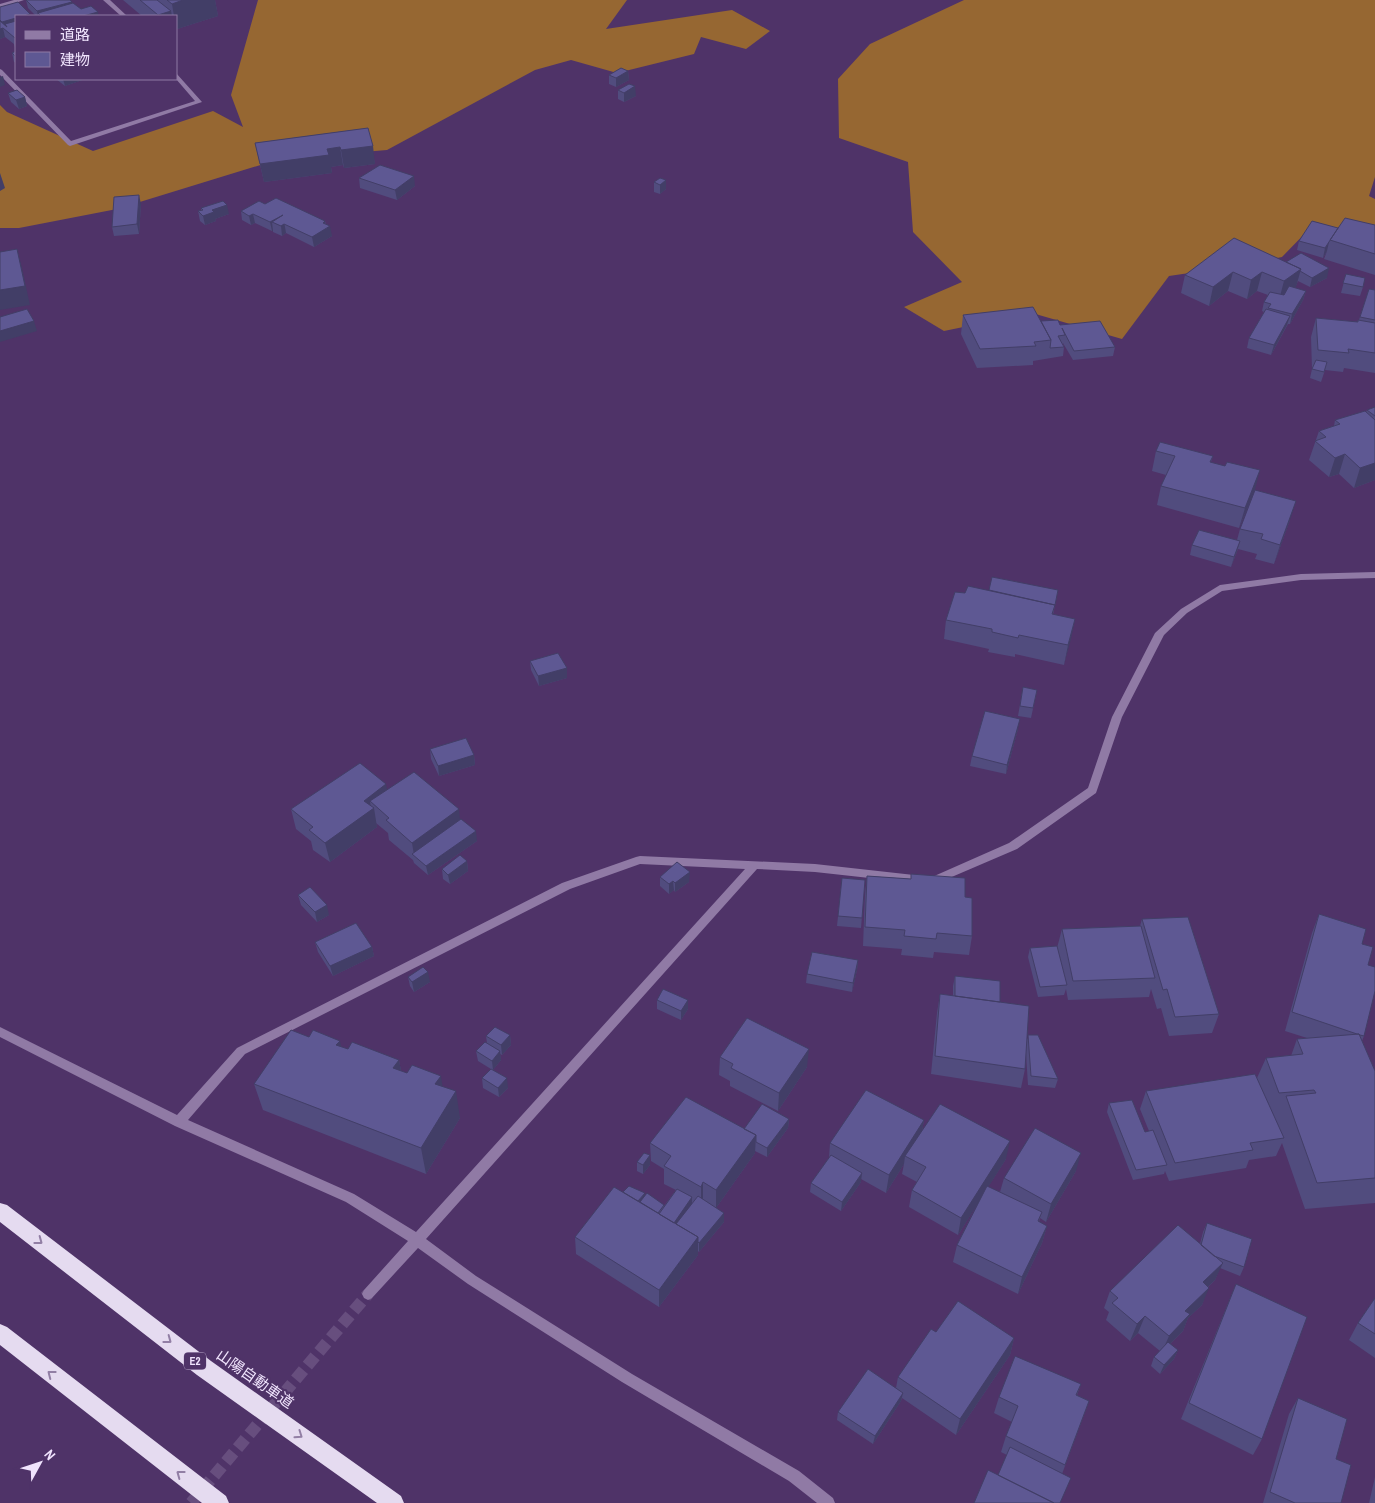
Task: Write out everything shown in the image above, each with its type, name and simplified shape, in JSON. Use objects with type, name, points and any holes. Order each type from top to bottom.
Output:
[{"type":"highway","name":"山陽自動車道","points":[[0,1212],[204,1368],[394,1503]]},
{"type":"highway","points":[[0,1333],[218,1503]]},
{"type":"street","points":[[0,6],[21,0]]},
{"type":"street","points":[[106,0],[123,15]]},
{"type":"street","points":[[0,71],[70,144],[199,102],[178,77]]},
{"type":"street","points":[[179,1122],[241,1051],[566,886],[640,860],[753,867],[815,868],[933,880],[1013,846],[1092,790],[1117,717],[1151,650],[1160,633],[1184,611],[1220,588],[1301,577],[1375,575]]},
{"type":"street","points":[[368,1294],[753,867]]},
{"type":"street","points":[[0,1032],[179,1122],[350,1198],[417,1240],[472,1280],[627,1378],[794,1476],[828,1503]]},
{"type":"shaded area","points":[[258,0],[627,0],[606,29],[732,10],[770,31],[746,49],[701,37],[694,54],[617,73],[571,60],[535,70],[387,150],[280,159],[117,209],[19,228],[0,228],[0,105],[7,112],[93,151],[213,111],[243,127],[231,95]]},
{"type":"shaded area","points":[[964,0],[1375,0],[1375,177],[1369,196],[1375,199],[1375,242],[1316,222],[1282,257],[1169,276],[1122,339],[1032,313],[944,331],[904,307],[962,282],[913,232],[908,162],[839,138],[838,79],[870,44]]},
{"type":"building","points":[[26,0],[70,0],[72,2],[37,11]]},
{"type":"building","points":[[140,0],[157,0],[171,11],[158,15]]},
{"type":"building","points":[[167,0],[183,0],[172,4]]},
{"type":"building","points":[[18,2],[30,14],[15,15],[15,18],[2,22],[0,20],[0,7]]},
{"type":"building","points":[[73,3],[81,9],[91,6],[98,12],[87,15],[40,15],[38,13]]},
{"type":"building","points":[[0,21],[7,27],[5,24],[15,21],[15,38],[3,28],[0,29]]},
{"type":"building","points":[[621,68],[628,71],[616,78],[609,75]]},
{"type":"building","points":[[629,84],[635,86],[624,93],[618,90]]},
{"type":"building","points":[[17,90],[25,97],[16,100],[8,93]]},
{"type":"building","points":[[368,128],[373,146],[341,150],[340,147],[327,149],[329,155],[260,164],[255,143]]},
{"type":"building","points":[[380,165],[414,176],[395,190],[359,178]]},
{"type":"building","points":[[660,178],[666,180],[660,185],[654,182]]},
{"type":"building","points":[[139,195],[137,224],[112,227],[114,197]]},
{"type":"building","points":[[276,198],[325,221],[323,223],[330,226],[312,237],[284,224],[281,226],[272,222],[283,215],[270,222],[253,214],[249,216],[241,211],[259,201],[265,204]]},
{"type":"building","points":[[223,201],[227,205],[212,210],[214,212],[203,216],[198,211],[203,210],[201,208]]},
{"type":"building","points":[[1345,218],[1375,225],[1375,254],[1330,240]]},
{"type":"building","points":[[1312,221],[1338,228],[1325,248],[1299,241]]},
{"type":"building","points":[[1234,238],[1301,269],[1284,281],[1262,272],[1251,280],[1233,272],[1213,287],[1185,275]]},
{"type":"building","points":[[17,249],[25,286],[0,290],[0,252]]},
{"type":"building","points":[[1301,253],[1329,268],[1312,278],[1300,271],[1301,269],[1286,262]]},
{"type":"building","points":[[1346,274],[1365,278],[1363,287],[1343,283]]},
{"type":"building","points":[[1289,286],[1306,291],[1292,314],[1268,308],[1271,304],[1264,302],[1270,292],[1284,295]]},
{"type":"building","points":[[1369,289],[1375,290],[1375,320],[1360,317]]},
{"type":"building","points":[[1033,307],[1051,340],[1034,342],[1036,346],[980,349],[963,315]]},
{"type":"building","points":[[27,309],[34,321],[0,331],[0,317]]},
{"type":"building","points":[[1266,309],[1290,316],[1274,345],[1249,338]]},
{"type":"building","points":[[1316,318],[1358,322],[1358,320],[1375,323],[1375,353],[1348,349],[1349,353],[1318,350]]},
{"type":"building","points":[[1058,320],[1060,325],[1100,321],[1115,347],[1074,351],[1062,328],[1065,335],[1058,336],[1064,347],[1050,348],[1051,340],[1041,321]]},
{"type":"building","points":[[1316,360],[1327,362],[1324,372],[1312,369]]},
{"type":"building","points":[[1375,407],[1375,416],[1367,410]]},
{"type":"building","points":[[1365,411],[1375,420],[1375,463],[1360,468],[1345,454],[1335,458],[1315,441],[1326,437],[1319,431],[1340,424],[1335,420]]},
{"type":"building","points":[[1160,442],[1213,456],[1210,462],[1225,466],[1227,462],[1260,470],[1245,508],[1161,486],[1175,456],[1156,451]]},
{"type":"building","points":[[1255,490],[1296,501],[1280,545],[1261,539],[1263,534],[1240,529]]},
{"type":"building","points":[[1199,530],[1240,541],[1234,557],[1192,545]]},
{"type":"building","points":[[992,577],[1058,590],[1055,605],[989,590]]},
{"type":"building","points":[[968,586],[1055,605],[1052,614],[1075,619],[1068,645],[1019,635],[1018,638],[992,632],[992,629],[946,620],[955,592],[965,593]]},
{"type":"building","points":[[558,653],[567,668],[538,676],[530,661]]},
{"type":"building","points":[[1023,687],[1037,690],[1033,708],[1020,706]]},
{"type":"building","points":[[985,711],[1020,719],[1007,765],[972,756]]},
{"type":"building","points":[[466,738],[474,755],[438,766],[430,749]]},
{"type":"building","points":[[360,763],[386,784],[364,801],[374,808],[325,843],[309,830],[313,827],[291,809]]},
{"type":"building","points":[[414,772],[459,809],[412,843],[386,820],[389,818],[370,801]]},
{"type":"building","points":[[461,819],[476,831],[426,866],[412,854]]},
{"type":"building","points":[[460,855],[467,861],[448,875],[442,869]]},
{"type":"building","points":[[677,862],[690,872],[675,883],[673,881],[669,884],[660,877]]},
{"type":"building","points":[[911,874],[965,878],[965,897],[972,898],[972,936],[937,933],[936,939],[904,936],[905,930],[865,927],[867,876],[911,879]]},
{"type":"building","points":[[842,878],[865,880],[862,918],[838,916]]},
{"type":"building","points":[[310,887],[327,905],[315,912],[298,895]]},
{"type":"building","points":[[1319,914],[1366,929],[1362,944],[1373,947],[1368,965],[1375,967],[1375,991],[1364,1036],[1292,1012]]},
{"type":"building","points":[[1188,917],[1219,1014],[1175,1017],[1167,989],[1163,990],[1142,919]]},
{"type":"building","points":[[356,923],[372,947],[330,966],[315,942]]},
{"type":"building","points":[[1141,926],[1155,978],[1073,981],[1062,929]]},
{"type":"building","points":[[1057,946],[1067,985],[1040,987],[1030,948]]},
{"type":"building","points":[[812,952],[858,960],[853,983],[807,974]]},
{"type":"building","points":[[423,967],[428,972],[412,982],[408,977]]},
{"type":"building","points":[[955,976],[1000,981],[1000,1002],[955,996]]},
{"type":"building","points":[[663,989],[688,1000],[681,1011],[657,1000]]},
{"type":"building","points":[[940,994],[1029,1006],[1025,1069],[935,1056]]},
{"type":"building","points":[[747,1018],[809,1049],[779,1093],[731,1068],[733,1064],[720,1057]]},
{"type":"building","points":[[495,1027],[510,1035],[501,1045],[486,1036]]},
{"type":"building","points":[[291,1030],[309,1037],[313,1030],[340,1041],[336,1045],[348,1049],[352,1042],[399,1060],[393,1068],[407,1073],[412,1065],[441,1076],[435,1084],[456,1091],[421,1148],[254,1084]]},
{"type":"building","points":[[1359,1034],[1375,1071],[1375,1178],[1317,1183],[1286,1096],[1316,1093],[1314,1090],[1279,1093],[1266,1058],[1303,1054],[1297,1039]]},
{"type":"building","points":[[1028,1035],[1038,1035],[1058,1079],[1031,1076]]},
{"type":"building","points":[[485,1042],[500,1051],[492,1061],[476,1051]]},
{"type":"building","points":[[491,1069],[507,1078],[498,1088],[482,1078]]},
{"type":"building","points":[[1255,1074],[1284,1138],[1250,1143],[1253,1150],[1175,1163],[1146,1091]]},
{"type":"building","points":[[866,1090],[924,1120],[889,1175],[830,1143]]},
{"type":"building","points":[[686,1097],[756,1135],[716,1190],[703,1182],[701,1187],[664,1166],[671,1156],[650,1143]]},
{"type":"building","points":[[1132,1100],[1145,1132],[1153,1130],[1167,1165],[1136,1170],[1109,1103]]},
{"type":"building","points":[[762,1104],[789,1119],[767,1148],[756,1142],[756,1135],[744,1129]]},
{"type":"building","points":[[940,1104],[1010,1141],[961,1218],[912,1190],[926,1167],[905,1156]]},
{"type":"building","points":[[1035,1128],[1081,1153],[1051,1204],[1004,1178]]},
{"type":"building","points":[[644,1153],[650,1155],[643,1165],[637,1162]]},
{"type":"building","points":[[831,1155],[862,1173],[842,1202],[811,1183]]},
{"type":"building","points":[[629,1186],[645,1193],[638,1201],[623,1192]]},
{"type":"building","points":[[987,1186],[1042,1212],[1038,1221],[1047,1226],[1022,1277],[957,1245]]},
{"type":"building","points":[[614,1187],[698,1237],[659,1290],[575,1237]]},
{"type":"building","points":[[677,1189],[692,1197],[674,1223],[659,1214]]},
{"type":"building","points":[[647,1193],[664,1205],[658,1213],[640,1202]]},
{"type":"building","points":[[698,1196],[724,1213],[699,1243],[698,1237],[676,1224]]},
{"type":"building","points":[[1207,1223],[1252,1239],[1244,1267],[1214,1256],[1201,1245]]},
{"type":"building","points":[[1178,1225],[1223,1263],[1203,1282],[1209,1288],[1185,1311],[1190,1314],[1169,1336],[1145,1316],[1137,1324],[1112,1303],[1118,1298],[1110,1291]]},
{"type":"building","points":[[1236,1284],[1307,1317],[1262,1439],[1189,1403]]},
{"type":"building","points":[[1375,1298],[1375,1334],[1358,1323]]},
{"type":"building","points":[[958,1301],[1014,1338],[960,1419],[898,1377],[931,1329],[936,1332]]},
{"type":"building","points":[[1168,1342],[1178,1350],[1164,1365],[1154,1357]]},
{"type":"building","points":[[1015,1356],[1081,1384],[1076,1395],[1089,1401],[1065,1465],[1006,1436],[1018,1406],[999,1397]]},
{"type":"building","points":[[868,1369],[903,1393],[875,1436],[838,1412]]},
{"type":"building","points":[[1298,1398],[1347,1419],[1336,1459],[1351,1465],[1341,1503],[1295,1503],[1270,1492]]},
{"type":"building","points":[[1010,1447],[1071,1478],[1060,1503],[1054,1503],[998,1475]]},
{"type":"building","points":[[988,1470],[1054,1503],[974,1503]]},
{"type":"tunnel","points":[[191,1503],[368,1294]]}]
